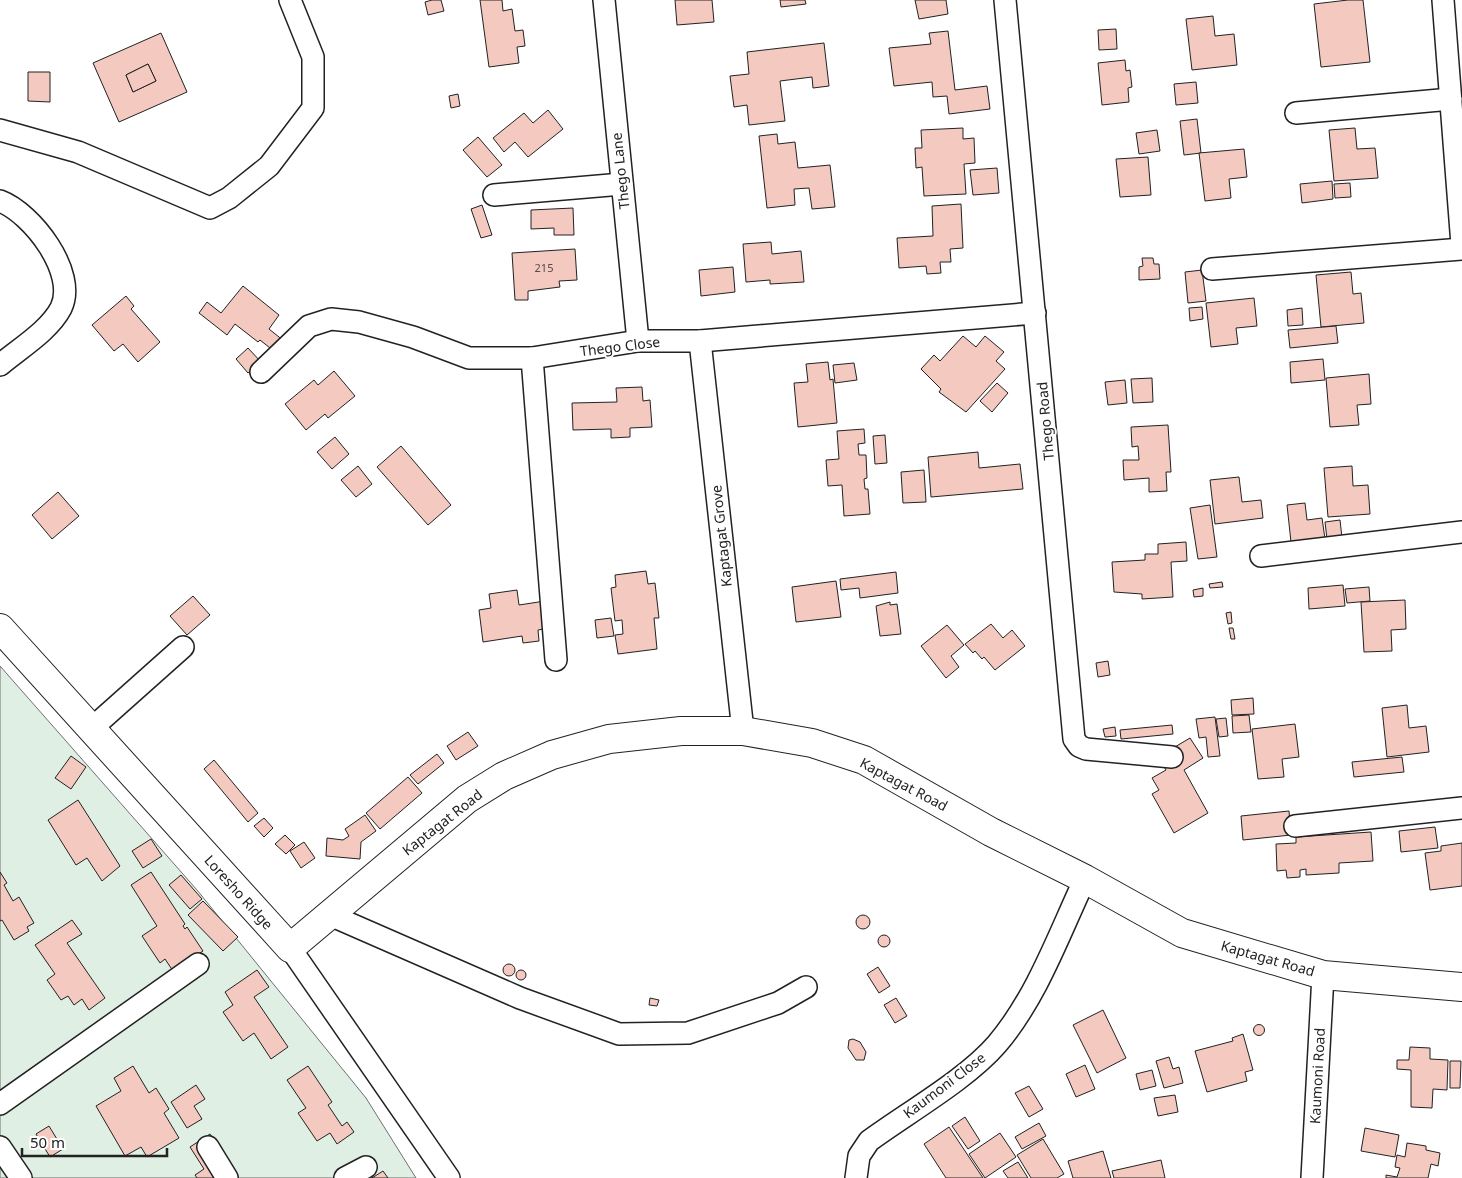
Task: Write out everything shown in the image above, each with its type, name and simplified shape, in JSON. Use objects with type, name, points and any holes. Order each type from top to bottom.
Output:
[{"type":"main road","name":"Loresho Ridge","points":[[0,628],[290,948]]},
{"type":"main road","name":"Kaptagat Road","points":[[290,948],[467,799],[504,776],[552,755],[609,739],[681,731],[743,730],[812,743],[864,760],[991,832],[1085,879],[1182,933],[1323,975],[1462,987]]},
{"type":"street","points":[[0,130],[78,152],[210,208],[229,198],[269,166],[313,108],[313,57],[290,0]]},
{"type":"street","name":"Thego Lane","points":[[604,0],[638,342]]},
{"type":"street","name":"Thego Road","points":[[1005,0],[1074,739],[1079,746],[1086,749],[1172,757]]},
{"type":"street","points":[[1442,0],[1462,245]]},
{"type":"street","points":[[1296,113],[1451,99]]},
{"type":"street","points":[[494,195],[622,184]]},
{"type":"street","points":[[0,201],[8,204],[30,222],[43,238],[56,258],[66,291],[62,306],[53,321],[0,365]]},
{"type":"street","points":[[1212,269],[1462,249]]},
{"type":"street","name":"Thego Close","points":[[261,372],[309,326],[331,318],[359,322],[414,337],[469,358],[532,358],[638,342],[700,341],[1035,313]]},
{"type":"street","name":"Kaptagat Grove","points":[[700,341],[743,730]]},
{"type":"street","points":[[532,358],[556,660]]},
{"type":"street","points":[[1260,556],[1462,532]]},
{"type":"street","points":[[91,729],[183,647]]},
{"type":"street","points":[[1294,826],[1462,808]]},
{"type":"street","name":"Kaumoni Close","points":[[856,1178],[859,1156],[869,1141],[973,1067],[996,1045],[1016,1019],[1044,968],[1085,879]]},
{"type":"street","points":[[330,915],[520,998],[619,1034],[688,1033],[778,1003],[806,987]]},
{"type":"street","name":"Loresho Ridge","points":[[290,948],[449,1178]]},
{"type":"street","points":[[0,1104],[198,964]]},
{"type":"street","name":"Kaumoni Road","points":[[1312,1178],[1323,975]]},
{"type":"street","points":[[0,1147],[20,1178]]},
{"type":"street","points":[[208,1147],[227,1178]]},
{"type":"street","points":[[345,1178],[366,1167]]},
{"type":"green space","points":[[0,666],[197,890],[366,1098],[416,1178],[0,1178]]},
{"type":"building","points":[[441,0],[444,11],[428,15],[425,2]]},
{"type":"building","points":[[480,0],[502,0],[503,11],[512,9],[515,31],[523,30],[525,46],[517,47],[519,63],[489,67]]},
{"type":"building","points":[[675,0],[712,0],[714,22],[677,25]]},
{"type":"building","points":[[780,0],[805,0],[806,4],[781,7]]},
{"type":"building","points":[[915,0],[946,0],[948,14],[919,19]]},
{"type":"building","points":[[1363,0],[1370,62],[1321,67],[1314,4]]},
{"type":"building","points":[[1213,16],[1215,36],[1234,34],[1237,65],[1192,70],[1186,19]]},
{"type":"building","points":[[1116,29],[1117,49],[1099,50],[1098,30]]},
{"type":"building","points":[[948,31],[955,90],[987,86],[990,109],[949,114],[947,96],[933,97],[932,82],[894,86],[889,48],[931,44],[929,33]]},
{"type":"building","points":[[161,33],[187,92],[119,122],[93,63]],"holes":[[[148,64],[156,81],[133,92],[126,75]]]},
{"type":"building","points":[[824,43],[829,86],[813,88],[812,77],[780,81],[785,121],[749,125],[747,105],[734,107],[730,76],[749,74],[747,52]]},
{"type":"building","points":[[1125,60],[1126,71],[1130,70],[1132,87],[1128,88],[1129,102],[1102,105],[1098,63]]},
{"type":"building","points":[[148,64],[156,81],[133,92],[126,75]]},
{"type":"building","points":[[28,72],[50,72],[50,102],[28,101]]},
{"type":"building","points":[[1196,82],[1198,103],[1176,105],[1174,84]]},
{"type":"building","points":[[458,94],[460,106],[451,108],[449,96]]},
{"type":"building","points":[[548,110],[563,129],[528,157],[515,142],[504,152],[493,138],[524,113],[533,123]]},
{"type":"building","points":[[1197,119],[1201,153],[1184,155],[1180,121]]},
{"type":"building","points":[[963,128],[963,139],[974,138],[975,163],[964,164],[966,194],[924,196],[922,167],[916,168],[915,148],[922,148],[921,130]]},
{"type":"building","points":[[1355,128],[1357,149],[1375,148],[1378,178],[1334,181],[1329,130]]},
{"type":"building","points":[[1157,130],[1160,151],[1139,154],[1136,133]]},
{"type":"building","points":[[777,134],[778,144],[795,142],[798,168],[830,165],[835,207],[812,209],[809,188],[794,189],[795,205],[767,208],[759,136]]},
{"type":"building","points":[[478,137],[502,165],[487,177],[463,150]]},
{"type":"building","points":[[1244,149],[1247,177],[1229,179],[1231,198],[1205,201],[1199,153]]},
{"type":"building","points":[[1148,157],[1151,195],[1120,197],[1116,159]]},
{"type":"building","points":[[997,168],[999,193],[973,195],[970,170]]},
{"type":"building","points":[[1332,181],[1333,199],[1302,203],[1300,184]]},
{"type":"building","points":[[1350,183],[1351,197],[1335,198],[1334,184]]},
{"type":"building","points":[[961,204],[963,248],[950,249],[951,262],[940,262],[941,273],[927,274],[926,266],[899,268],[897,238],[933,236],[932,206]]},
{"type":"building","points":[[482,205],[492,235],[481,238],[471,209]]},
{"type":"building","points":[[573,208],[574,235],[554,235],[554,228],[531,229],[531,210]]},
{"type":"building","points":[[771,242],[772,254],[801,251],[804,282],[770,284],[770,280],[746,282],[743,244]]},
{"type":"building","points":[[575,249],[577,280],[559,281],[560,287],[528,291],[528,300],[515,300],[512,253]]},
{"type":"building","points":[[1142,258],[1153,258],[1154,264],[1159,264],[1160,279],[1139,280],[1139,267],[1143,266]]},
{"type":"building","points":[[733,267],[735,292],[701,296],[699,270]]},
{"type":"building","points":[[1202,270],[1206,301],[1188,303],[1185,272]]},
{"type":"building","points":[[1351,272],[1353,294],[1361,293],[1364,323],[1321,327],[1316,275]]},
{"type":"building","points":[[243,286],[279,315],[269,329],[284,341],[275,352],[260,340],[258,342],[235,324],[227,335],[199,313],[207,302],[221,313]]},
{"type":"building","points":[[126,296],[134,306],[131,309],[160,342],[138,362],[123,344],[114,351],[92,325]]},
{"type":"building","points":[[1254,298],[1257,326],[1236,328],[1238,344],[1211,347],[1206,303]]},
{"type":"building","points":[[1202,307],[1203,319],[1190,321],[1189,308]]},
{"type":"building","points":[[1302,308],[1303,325],[1288,326],[1287,310]]},
{"type":"building","points":[[1336,326],[1338,343],[1290,348],[1288,330]]},
{"type":"building","points":[[963,336],[976,347],[985,336],[1004,352],[996,361],[1005,369],[966,412],[939,392],[941,389],[921,369],[934,355],[940,361]]},
{"type":"building","points":[[248,348],[261,362],[248,373],[236,359]]},
{"type":"building","points":[[1323,359],[1325,380],[1291,383],[1290,362]]},
{"type":"building","points":[[828,362],[830,380],[833,379],[837,423],[798,427],[794,383],[808,382],[806,364]]},
{"type":"building","points":[[854,363],[857,380],[835,383],[833,365]]},
{"type":"building","points":[[334,371],[355,396],[328,418],[325,414],[306,430],[285,404],[314,380],[318,385]]},
{"type":"building","points":[[1369,374],[1371,404],[1357,405],[1359,425],[1330,427],[1326,378]]},
{"type":"building","points":[[1152,378],[1153,402],[1133,403],[1131,379]]},
{"type":"building","points":[[1125,380],[1127,403],[1108,405],[1105,382]]},
{"type":"building","points":[[997,383],[1008,393],[992,412],[980,401]]},
{"type":"building","points":[[642,387],[643,401],[650,400],[652,427],[630,428],[630,437],[611,438],[611,429],[573,430],[572,403],[617,402],[616,388]]},
{"type":"building","points":[[1168,425],[1171,472],[1166,472],[1167,491],[1149,492],[1149,478],[1124,480],[1123,460],[1139,460],[1138,446],[1132,447],[1131,427]]},
{"type":"building","points":[[864,429],[865,443],[858,444],[859,455],[866,455],[867,478],[864,479],[865,489],[868,489],[870,514],[844,516],[842,485],[828,486],[826,460],[839,459],[837,431]]},
{"type":"building","points":[[885,435],[887,463],[875,464],[873,436]]},
{"type":"building","points":[[335,437],[349,454],[332,469],[317,452]]},
{"type":"building","points":[[401,446],[451,505],[428,525],[377,467]]},
{"type":"building","points":[[978,452],[979,468],[1020,464],[1023,489],[931,497],[928,457]]},
{"type":"building","points":[[358,466],[372,484],[356,497],[341,480]]},
{"type":"building","points":[[1352,466],[1353,486],[1368,485],[1370,514],[1328,517],[1324,468]]},
{"type":"building","points":[[924,470],[926,502],[903,503],[901,472]]},
{"type":"building","points":[[1239,477],[1242,502],[1261,500],[1263,518],[1215,524],[1210,480]]},
{"type":"building","points":[[58,492],[79,516],[52,539],[32,515]]},
{"type":"building","points":[[1305,503],[1307,520],[1322,518],[1325,539],[1291,542],[1287,505]]},
{"type":"building","points":[[1210,505],[1217,557],[1198,559],[1190,508]]},
{"type":"building","points":[[1340,520],[1342,538],[1327,539],[1325,522]]},
{"type":"building","points":[[1186,542],[1187,561],[1171,562],[1173,597],[1142,599],[1142,594],[1114,592],[1112,562],[1145,560],[1145,554],[1158,554],[1158,544]]},
{"type":"building","points":[[646,571],[648,584],[655,583],[659,618],[654,618],[657,649],[618,654],[615,635],[623,634],[622,620],[615,621],[611,588],[616,587],[615,575]]},
{"type":"building","points":[[896,572],[898,593],[860,598],[859,588],[841,590],[840,579]]},
{"type":"building","points":[[836,581],[841,617],[796,622],[792,587]]},
{"type":"building","points":[[1222,582],[1223,587],[1210,588],[1209,584]]},
{"type":"building","points":[[1343,585],[1345,606],[1309,609],[1308,588]]},
{"type":"building","points":[[1369,587],[1370,601],[1347,603],[1345,589]]},
{"type":"building","points":[[1203,588],[1203,596],[1194,597],[1193,590]]},
{"type":"building","points":[[517,590],[519,605],[545,601],[549,628],[538,630],[539,641],[523,643],[522,636],[483,642],[479,610],[491,608],[489,594]]},
{"type":"building","points":[[193,596],[210,615],[187,635],[170,616]]},
{"type":"building","points":[[1405,600],[1406,629],[1391,630],[1392,651],[1364,652],[1361,602]]},
{"type":"building","points":[[890,602],[890,605],[897,604],[901,634],[880,636],[876,606]]},
{"type":"building","points":[[1231,612],[1232,623],[1228,624],[1226,613]]},
{"type":"building","points":[[611,618],[614,636],[597,638],[595,620]]},
{"type":"building","points":[[991,624],[1003,638],[1012,630],[1025,646],[995,670],[984,657],[982,659],[975,651],[973,653],[965,644]]},
{"type":"building","points":[[947,625],[964,645],[951,656],[959,667],[946,678],[921,646]]},
{"type":"building","points":[[1229,628],[1233,628],[1235,639],[1231,639]]},
{"type":"building","points":[[1108,661],[1110,675],[1098,677],[1096,663]]},
{"type":"building","points":[[1253,698],[1254,714],[1232,715],[1231,700]]},
{"type":"building","points":[[1407,705],[1409,728],[1426,726],[1429,752],[1387,757],[1382,708]]},
{"type":"building","points":[[1249,715],[1251,732],[1233,733],[1232,716]]},
{"type":"building","points":[[1215,717],[1220,756],[1208,757],[1206,737],[1199,738],[1196,719]]},
{"type":"building","points":[[1226,718],[1228,736],[1219,737],[1216,719]]},
{"type":"building","points":[[1295,724],[1299,757],[1282,759],[1284,777],[1258,779],[1252,729]]},
{"type":"building","points":[[1172,725],[1173,734],[1121,739],[1120,730]]},
{"type":"building","points":[[1115,727],[1116,736],[1105,737],[1103,729]]},
{"type":"building","points":[[468,732],[478,746],[456,760],[447,746]]},
{"type":"building","points":[[1190,738],[1203,758],[1184,770],[1208,813],[1174,833],[1152,794],[1159,790],[1152,778],[1166,770],[1158,757]]},
{"type":"building","points":[[437,754],[444,763],[418,784],[410,775]]},
{"type":"building","points":[[71,756],[86,767],[71,789],[55,778]]},
{"type":"building","points":[[1402,757],[1404,772],[1354,777],[1352,762]]},
{"type":"building","points":[[214,760],[258,813],[248,822],[204,769]]},
{"type":"building","points":[[408,777],[422,793],[380,829],[366,813]]},
{"type":"building","points":[[78,800],[120,866],[102,881],[87,858],[76,865],[48,820]]},
{"type":"building","points":[[1289,811],[1291,835],[1243,840],[1241,816]]},
{"type":"building","points":[[365,815],[376,831],[361,842],[360,859],[326,856],[327,838],[343,840],[349,836],[345,829]]},
{"type":"building","points":[[264,818],[273,828],[264,837],[254,826]]},
{"type":"building","points":[[1435,827],[1438,848],[1401,852],[1399,831]]},
{"type":"building","points":[[1371,832],[1373,861],[1339,863],[1339,873],[1306,875],[1306,869],[1300,870],[1300,877],[1287,878],[1286,870],[1277,871],[1276,844],[1296,843],[1296,837]]},
{"type":"building","points":[[285,835],[295,845],[286,854],[275,844]]},
{"type":"building","points":[[151,839],[162,856],[143,868],[132,851]]},
{"type":"building","points":[[304,842],[315,858],[301,868],[290,851]]},
{"type":"building","points":[[1462,843],[1462,886],[1430,890],[1425,853],[1441,851],[1441,846]]},
{"type":"building","points":[[0,872],[7,883],[4,885],[13,901],[19,897],[34,923],[27,927],[29,931],[14,940],[2,920],[0,921]]},
{"type":"building","points":[[151,872],[185,924],[183,926],[185,929],[187,927],[203,951],[173,971],[165,959],[160,963],[142,936],[157,926],[131,885]]},
{"type":"building","points":[[181,875],[202,899],[190,909],[169,885]]},
{"type":"building","points":[[203,901],[238,937],[223,951],[188,915]]},
{"type":"building","points":[[863,915],[868,917],[870,922],[868,927],[863,929],[858,927],[856,922],[858,917]]},
{"type":"building","points":[[72,920],[82,934],[67,943],[105,998],[89,1010],[82,999],[74,1005],[68,996],[61,1000],[47,980],[55,974],[35,945]]},
{"type":"building","points":[[882,935],[886,935],[890,941],[886,947],[882,947],[878,943],[878,939]]},
{"type":"building","points":[[507,964],[511,964],[515,970],[511,976],[507,976],[503,972],[503,968]]},
{"type":"building","points":[[878,967],[890,986],[879,993],[867,974]]},
{"type":"building","points":[[257,970],[269,987],[254,997],[288,1047],[271,1059],[254,1033],[243,1041],[223,1012],[233,1005],[225,992]]},
{"type":"building","points":[[519,970],[523,970],[526,975],[525,979],[519,980],[516,977],[516,973]]},
{"type":"building","points":[[650,998],[659,1000],[657,1006],[649,1005]]},
{"type":"building","points":[[896,998],[907,1016],[895,1023],[884,1005]]},
{"type":"building","points":[[1103,1010],[1126,1058],[1097,1073],[1073,1025]]},
{"type":"building","points":[[1259,1024],[1265,1030],[1259,1036],[1253,1030]]},
{"type":"building","points":[[1243,1034],[1253,1070],[1245,1072],[1247,1081],[1207,1092],[1195,1051],[1233,1041],[1232,1038]]},
{"type":"building","points":[[853,1039],[860,1042],[866,1052],[864,1060],[856,1060],[848,1048],[849,1040]]},
{"type":"building","points":[[1410,1047],[1430,1048],[1430,1059],[1448,1060],[1447,1090],[1433,1089],[1432,1108],[1411,1107],[1411,1070],[1397,1069],[1397,1060],[1409,1060]]},
{"type":"building","points":[[1169,1057],[1173,1069],[1179,1067],[1183,1083],[1164,1088],[1156,1061]]},
{"type":"building","points":[[1450,1061],[1461,1061],[1460,1088],[1450,1088]]},
{"type":"building","points":[[1085,1065],[1095,1089],[1076,1097],[1066,1074]]},
{"type":"building","points":[[133,1066],[149,1093],[156,1088],[169,1109],[164,1113],[179,1138],[147,1157],[141,1147],[125,1156],[96,1106],[121,1091],[114,1078]]},
{"type":"building","points":[[308,1066],[332,1102],[328,1105],[342,1126],[347,1122],[354,1132],[337,1144],[330,1133],[317,1141],[298,1113],[306,1108],[287,1080]]},
{"type":"building","points":[[1152,1070],[1156,1086],[1140,1090],[1136,1074]]},
{"type":"building","points":[[196,1085],[205,1099],[194,1106],[202,1119],[187,1128],[171,1102]]},
{"type":"building","points":[[1029,1086],[1043,1109],[1029,1117],[1015,1093]]},
{"type":"building","points":[[1175,1095],[1178,1112],[1158,1116],[1154,1098]]},
{"type":"building","points":[[965,1117],[980,1141],[968,1149],[952,1126]]},
{"type":"building","points":[[1039,1123],[1046,1136],[1022,1149],[1015,1137]]},
{"type":"building","points":[[49,1126],[63,1149],[50,1157],[36,1134]]},
{"type":"building","points":[[949,1127],[983,1178],[946,1178],[924,1144]]},
{"type":"building","points":[[1365,1128],[1399,1135],[1395,1157],[1361,1151]]},
{"type":"building","points":[[1000,1133],[1016,1157],[985,1178],[969,1154]]},
{"type":"building","points":[[210,1134],[230,1163],[233,1178],[197,1178],[195,1175],[204,1169],[190,1147]]},
{"type":"building","points":[[1043,1139],[1064,1174],[1057,1178],[1031,1178],[1017,1155]]},
{"type":"building","points":[[1407,1143],[1426,1146],[1426,1150],[1440,1153],[1438,1166],[1431,1164],[1428,1178],[1386,1178],[1386,1175],[1397,1177],[1400,1168],[1395,1167],[1397,1155],[1405,1157]]},
{"type":"building","points":[[1103,1151],[1111,1178],[1073,1178],[1068,1161]]},
{"type":"building","points":[[1161,1160],[1165,1178],[1114,1178],[1112,1171]]},
{"type":"building","points":[[1018,1162],[1028,1178],[1008,1178],[1003,1171]]},
{"type":"building","points":[[383,1171],[388,1178],[372,1178]]}]
